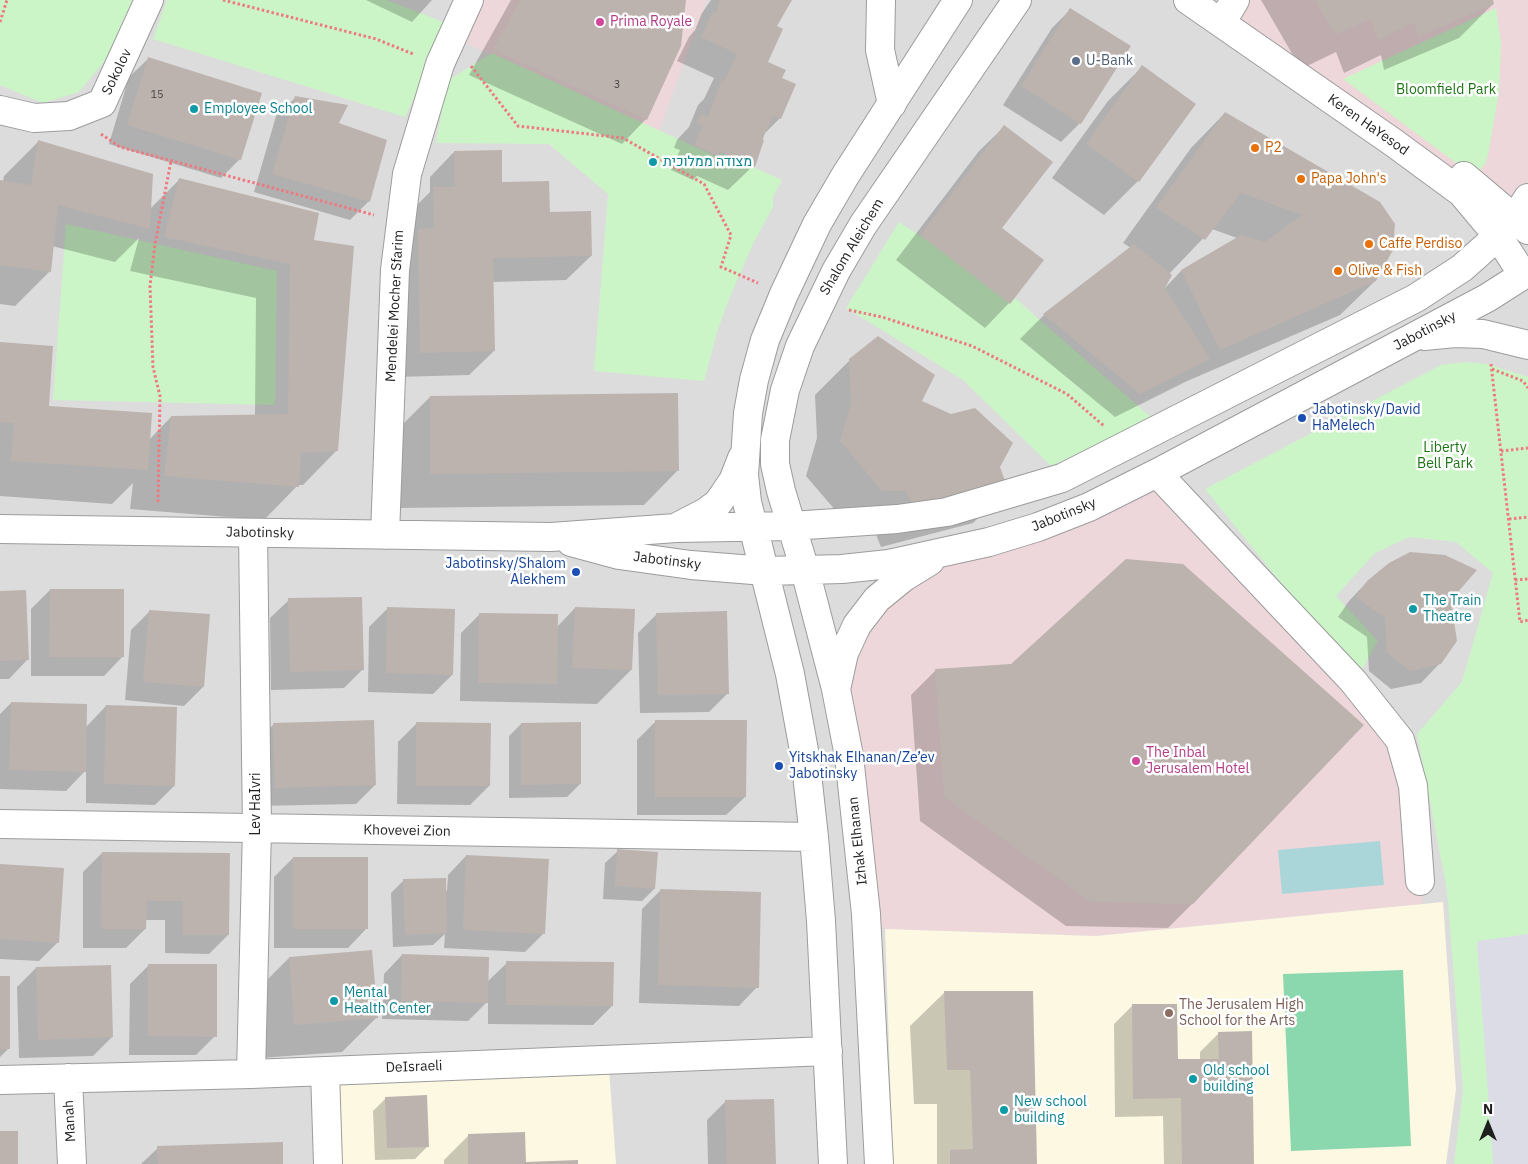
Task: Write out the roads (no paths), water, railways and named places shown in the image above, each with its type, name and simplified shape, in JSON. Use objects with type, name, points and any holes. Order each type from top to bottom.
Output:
[{"type":"street","name":"Sokolov","points":[[0,110],[34,118],[69,116],[102,103],[149,0]]},
{"type":"street","name":"Mendelei Mocher Sfarim","points":[[385,535],[395,270],[407,174],[444,52],[469,0]]},
{"type":"street","points":[[881,0],[880,50],[892,104]]},
{"type":"street","points":[[833,1164],[828,1051],[814,837],[805,756],[790,674],[765,571],[752,528],[745,484],[745,449],[754,380],[765,340],[817,224],[844,176],[958,0]]},
{"type":"street","name":"Shalom Aleichem","points":[[791,526],[775,464],[775,440],[785,390],[800,346],[818,303],[863,225],[1017,0]]},
{"type":"street","name":"Keren HaYesod","points":[[1188,0],[1394,143],[1462,193],[1517,221]]},
{"type":"street","points":[[1226,3],[1470,181],[1517,221],[1526,277]]},
{"type":"street","name":"Jabotinsky","points":[[0,528],[551,537],[676,528],[791,526],[897,519],[946,512],[993,500],[1062,478],[1127,446],[1416,298],[1462,268],[1517,221]]},
{"type":"street","name":"Jabotinsky","points":[[551,537],[619,555],[691,565],[765,571],[870,566],[943,554],[1038,527],[1089,507],[1157,473],[1526,277]]},
{"type":"street","points":[[1405,341],[1437,334],[1472,333],[1492,335],[1528,345]]},
{"type":"street","points":[[676,528],[706,512],[718,503],[733,481],[745,449]]},
{"type":"street","points":[[1157,473],[1353,681],[1400,740],[1413,786],[1420,881]]},
{"type":"street","name":"Izhak Elhanan","points":[[791,526],[805,570],[836,689],[849,756],[866,914],[879,1164]]},
{"type":"street","name":"Lev HaIvri","points":[[251,1074],[257,828],[253,533]]},
{"type":"street","points":[[836,689],[844,652],[856,624],[877,599],[904,577],[943,554]]},
{"type":"street","name":"Khovevei Zion","points":[[0,824],[814,837]]},
{"type":"street","name":"DeIsraeli","points":[[0,1080],[251,1074],[828,1051]]},
{"type":"street","points":[[325,1071],[328,1164]]},
{"type":"street","name":"Manah","points":[[68,1078],[72,1164]]},
{"type":"water","points":[[1380,841],[1384,885],[1282,894],[1278,850]]},
{"type":"place","name":"Prima Royale","points":[[600,22]]},
{"type":"place","name":"U-Bank","points":[[1076,61]]},
{"type":"place","name":"Employee School","points":[[194,109]]},
{"type":"place","name":"P2","points":[[1255,148]]},
{"type":"place","name":"מצודה ממלוכית","points":[[653,162]]},
{"type":"place","name":"Papa John's","points":[[1301,179]]},
{"type":"place","name":"Caffe Perdiso","points":[[1369,244]]},
{"type":"place","name":"Olive & Fish","points":[[1338,271]]},
{"type":"place","name":"Jabotinsky/David HaMelech","points":[[1302,418]]},
{"type":"place","name":"Jabotinsky/Shalom Alekhem","points":[[576,572]]},
{"type":"place","name":"The Train Theatre","points":[[1413,609]]},
{"type":"place","name":"The Inbal Jerusalem Hotel","points":[[1136,761]]},
{"type":"place","name":"Yitskhak Elhanan/Ze’ev Jabotinsky","points":[[779,766]]},
{"type":"place","name":"Mental Health Center","points":[[334,1001]]},
{"type":"place","name":"The Jerusalem High School for the Arts","points":[[1169,1013]]},
{"type":"place","name":"Old school building","points":[[1193,1079]]},
{"type":"place","name":"New school building","points":[[1004,1110]]},
{"type":"park label","name":"Bloomfield Park","points":[[1446,90]]},
{"type":"park label","name":"Liberty Bell Park","points":[[1445,456]]}]
